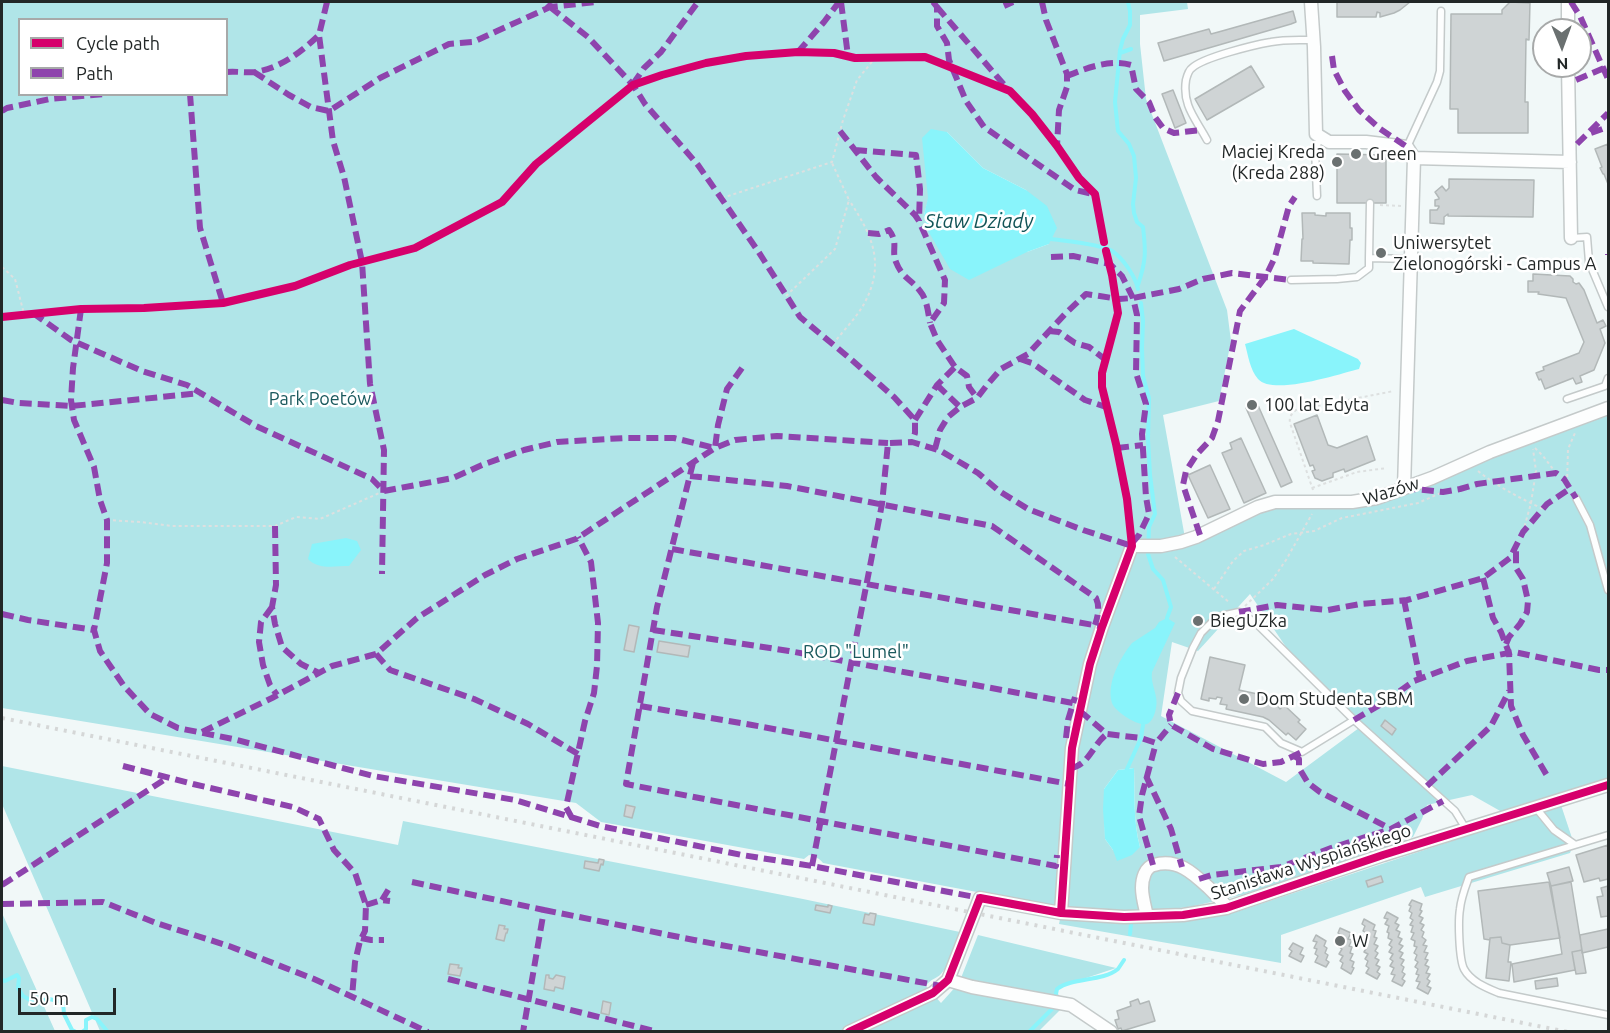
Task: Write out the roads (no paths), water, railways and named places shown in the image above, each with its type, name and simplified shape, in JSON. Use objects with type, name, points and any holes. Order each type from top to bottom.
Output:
[{"type":"street","points":[[1311,2],[1316,134],[1329,142],[1366,142],[1407,147],[1414,158],[1404,488]]},
{"type":"street","points":[[1568,2],[1568,18]]},
{"type":"street","points":[[1569,78],[1571,238]]},
{"type":"street","points":[[1414,158],[1570,162]]},
{"type":"street","name":"Wazów","points":[[1061,913],[1072,748],[1090,664],[1102,627],[1135,546],[1158,546],[1181,542],[1258,507],[1275,502],[1317,504],[1377,498],[1432,478],[1490,452],[1608,408]]},
{"type":"street","name":"Stanisława Wyspiańskiego","points":[[948,980],[980,898],[1061,913],[1124,917],[1183,915],[1227,908],[1383,855],[1608,785]]},
{"type":"street","points":[[1147,916],[1142,887],[1144,877],[1148,868],[1161,864],[1172,863],[1196,876],[1227,908]]},
{"type":"street","points":[[849,1032],[933,993],[948,980],[1071,1005],[1112,1032]]},
{"type":"lane","points":[[1407,147],[1440,71],[1441,11]]},
{"type":"lane","points":[[1207,140],[1190,114],[1186,78],[1190,69],[1206,59],[1273,42],[1314,40]]},
{"type":"lane","points":[[1317,196],[1315,148],[1321,138]]},
{"type":"lane","points":[[1291,280],[1357,277],[1369,268],[1370,203]]},
{"type":"lane","points":[[1571,238],[1587,237],[1589,262],[1608,307]]},
{"type":"lane","points":[[1369,258],[1412,259]]},
{"type":"lane","points":[[1567,399],[1605,386],[1608,378]]},
{"type":"lane","points":[[1576,498],[1590,525],[1608,590]]},
{"type":"lane","points":[[1354,720],[1302,752],[1281,743],[1265,727],[1192,711],[1181,701],[1178,693],[1181,678],[1193,648],[1202,633],[1210,623],[1221,616],[1239,612],[1256,623],[1354,720],[1455,811],[1466,829]]},
{"type":"lane","points":[[1536,808],[1554,830],[1574,844]]},
{"type":"lane","points":[[1608,835],[1469,877],[1459,911],[1463,969],[1484,987],[1499,993],[1608,1015]]},
{"type":"water","name":"Staw Dziady","points":[[931,129],[947,132],[983,168],[1026,190],[1047,206],[1057,228],[1049,244],[969,280],[950,269],[927,229],[924,215],[928,198],[922,138]]},
{"type":"water","points":[[1294,329],[1358,359],[1361,363],[1359,369],[1291,385],[1266,384],[1258,379],[1251,367],[1245,344]]},
{"type":"water","points":[[346,538],[357,541],[361,550],[349,566],[322,566],[308,559],[312,544]]},
{"type":"water","points":[[1167,618],[1175,623],[1152,672],[1156,710],[1149,723],[1143,724],[1133,721],[1114,707],[1111,688],[1119,664],[1132,643]]},
{"type":"water","points":[[1134,768],[1135,818],[1140,847],[1132,855],[1117,861],[1105,839],[1104,789],[1118,770]]},
{"type":"waterway","points":[[1128,2],[1130,25],[1120,50],[1115,102],[1118,131],[1129,144],[1134,156],[1136,178],[1134,213],[1137,222],[1143,227],[1145,256],[1138,285]]},
{"type":"waterway","points":[[1120,53],[1131,49]]},
{"type":"waterway","points":[[1051,239],[1092,245],[1112,251],[1128,268],[1138,289]]},
{"type":"waterway","points":[[1141,303],[1143,376],[1149,398],[1148,439],[1155,514],[1149,527],[1148,554],[1153,569],[1163,580],[1171,607],[1167,618]]},
{"type":"waterway","points":[[1127,769],[1141,738],[1143,725]]},
{"type":"waterway","points":[[1130,934],[1131,924]]},
{"type":"waterway","points":[[1029,1032],[1053,1008],[1057,989],[1064,985],[1111,973],[1118,969],[1124,960]]},
{"type":"waterway","points":[[2,980],[5,981],[17,975],[18,988],[23,996],[30,1000],[49,999],[63,1002],[64,1014],[72,1030],[76,1032]]},
{"type":"waterway","points":[[82,1032],[86,1029],[86,1020],[92,1017],[97,1019],[108,1032]]},
{"type":"railway","points":[[2,718],[1568,1032]]},
{"type":"place","name":"Green","points":[[1356,154]]},
{"type":"place","name":"Maciej Kreda (Kreda 288)","points":[[1337,162]]},
{"type":"place","name":"Uniwersytet Zielonogórski - Campus A","points":[[1381,253]]},
{"type":"place","name":"100 lat Edyta","points":[[1252,405]]},
{"type":"place","name":"BiegUZka","points":[[1198,621]]},
{"type":"place","name":"Dom Studenta SBM","points":[[1244,699]]},
{"type":"place","name":"W","points":[[1340,941]]},
{"type":"park label","name":"Park Poetów","points":[[320,399]]},
{"type":"park label","name":"ROD \"Lumel\"","points":[[856,652]]}]
